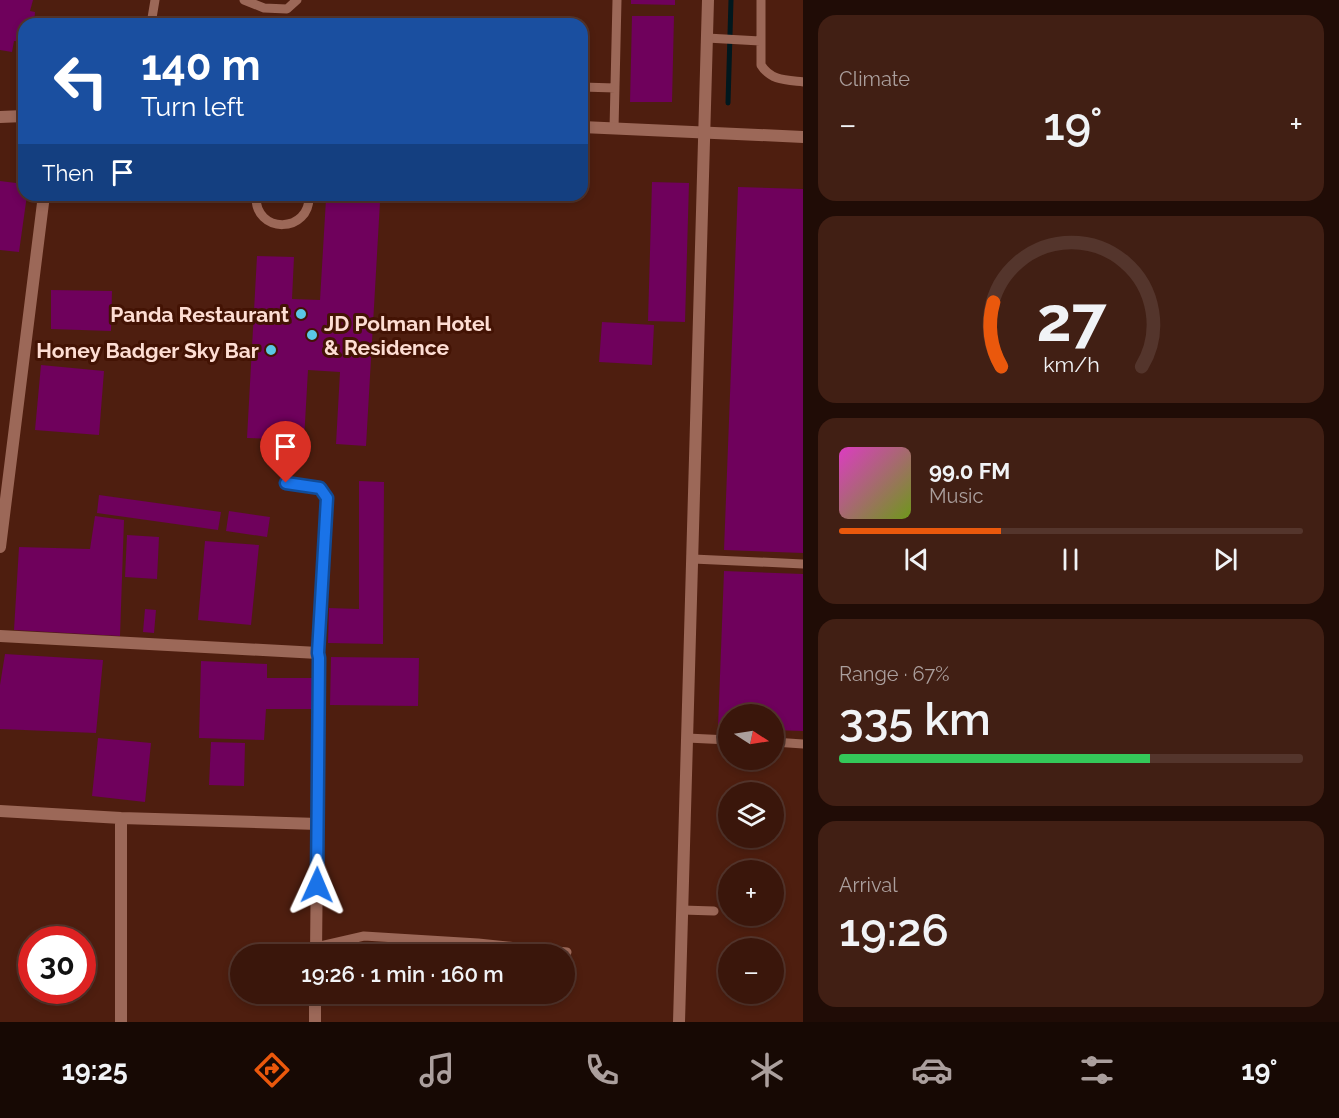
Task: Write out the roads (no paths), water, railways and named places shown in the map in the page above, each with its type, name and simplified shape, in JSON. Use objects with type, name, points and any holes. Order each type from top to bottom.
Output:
[{"type":"street","points":[[679,1022],[704,134],[712,39],[708,0]]},
{"type":"street","points":[[0,117],[18,116]]},
{"type":"street","points":[[588,128],[803,137]]},
{"type":"street","points":[[0,548],[43,201]]},
{"type":"street","points":[[0,636],[318,653],[316,944]]},
{"type":"street","points":[[0,811],[121,818],[318,824]]},
{"type":"street","points":[[121,818],[121,1022]]},
{"type":"street","points":[[315,1004],[315,1022]]},
{"type":"lane","points":[[152,18],[155,0]]},
{"type":"lane","points":[[244,0],[264,8],[287,9],[297,0]]},
{"type":"lane","points":[[614,129],[617,0]]},
{"type":"lane","points":[[761,0],[761,65],[765,72],[773,78],[803,82]]},
{"type":"lane","points":[[712,39],[760,41]]},
{"type":"lane","points":[[588,87],[615,88]]},
{"type":"lane","points":[[256,201],[256,207],[267,221],[285,225],[301,218],[308,201]]},
{"type":"lane","points":[[286,483],[320,488],[327,498],[318,653]]},
{"type":"lane","points":[[693,559],[803,564]]},
{"type":"lane","points":[[687,738],[718,739]]},
{"type":"lane","points":[[784,743],[803,744]]},
{"type":"lane","points":[[682,910],[714,911]]},
{"type":"lane","points":[[337,944],[364,936],[488,944]]},
{"type":"waterway","points":[[728,103],[731,0]]},
{"type":"place","name":"Panda Restaurant","points":[[301,314]]},
{"type":"place","name":"JD Polman Hotel & Residence","points":[[312,335]]},
{"type":"place","name":"Honey Badger Sky Bar","points":[[271,350]]}]
